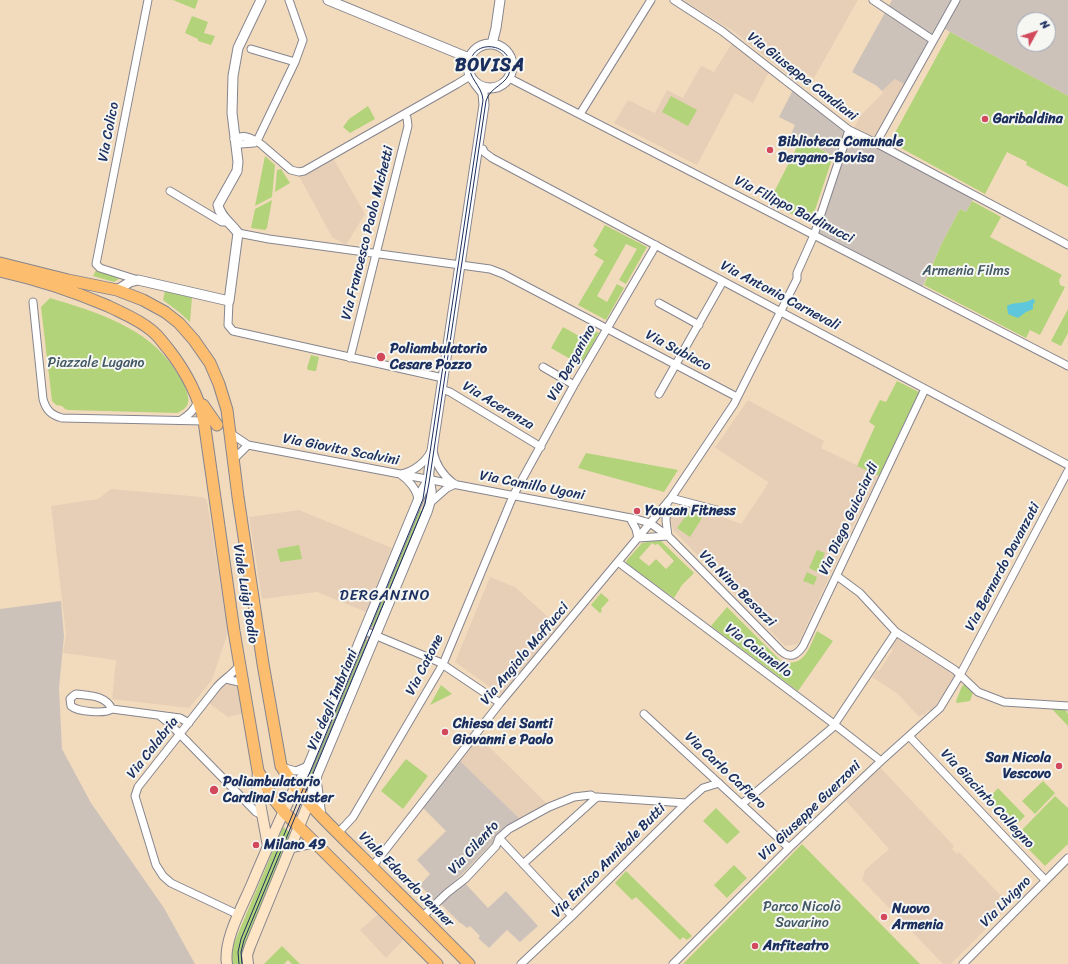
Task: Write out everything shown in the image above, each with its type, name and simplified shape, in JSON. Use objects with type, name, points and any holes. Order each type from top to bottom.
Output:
[{"type":"main road","points":[[0,263],[66,285],[130,316],[151,330],[178,361],[216,425]]},
{"type":"main road","points":[[0,271],[66,285],[117,290],[139,298],[161,309],[179,324],[194,340],[207,359],[219,384],[230,433]]},
{"type":"main road","points":[[192,385],[204,421],[216,425],[230,433]]},
{"type":"main road","name":"Viale Luigi Bodio","points":[[204,421],[243,685],[258,771],[273,798],[284,812],[317,843]]},
{"type":"main road","name":"Viale Luigi Bodio","points":[[230,433],[263,664],[281,766]]},
{"type":"main road","name":"Viale Edoardo Jenner","points":[[281,766],[295,788],[469,964]]},
{"type":"main road","points":[[258,771],[257,787],[268,846]]},
{"type":"main road","points":[[226,964],[226,952],[229,940],[268,846],[295,788]]},
{"type":"main road","points":[[248,964],[247,955],[250,946],[309,802]]},
{"type":"main road","points":[[317,843],[437,964]]},
{"type":"street","name":"Via Colico","points":[[116,273],[100,268],[97,265],[97,262],[148,0]]},
{"type":"street","points":[[208,214],[218,205],[237,171],[238,162],[232,113],[233,76],[241,46],[261,0]]},
{"type":"street","points":[[234,139],[241,144],[254,143],[257,141],[295,62],[303,40],[289,0]]},
{"type":"street","points":[[328,0],[469,58]]},
{"type":"street","points":[[492,44],[500,0]]},
{"type":"street","points":[[580,114],[651,0]]},
{"type":"street","name":"Via Giuseppe Candiani","points":[[674,0],[722,31],[849,130],[1068,245]]},
{"type":"street","points":[[873,0],[933,40]]},
{"type":"street","points":[[876,143],[956,0]]},
{"type":"street","points":[[492,44],[502,48],[510,57],[512,68],[509,78],[500,87],[487,89],[480,87],[472,79],[468,68],[469,58],[480,46],[492,44]]},
{"type":"street","points":[[251,49],[295,62]]},
{"type":"street","name":"Via Filippo Baldinucci","points":[[509,78],[1068,366]]},
{"type":"street","points":[[257,141],[291,170],[299,172],[304,171],[472,79]]},
{"type":"street","name":"Via degli Imbriani","points":[[428,508],[431,493],[429,479],[433,445],[484,105],[483,92],[472,79]]},
{"type":"street","name":"Via degli Imbriani","points":[[476,162],[472,149],[476,118],[489,93],[500,87]]},
{"type":"street","name":"Via Francesco Paolo Michetti","points":[[350,358],[408,126],[406,114]]},
{"type":"street","name":"Via Angiolo Maffucci","points":[[372,867],[500,703],[669,500],[737,397],[781,312],[796,279],[797,273],[814,235],[849,130]]},
{"type":"street","name":"Via degli Imbriani","points":[[468,216],[477,195],[483,149],[479,136]]},
{"type":"street","name":"Via Antonio Carnevali","points":[[483,149],[484,152],[492,158],[1068,464]]},
{"type":"street","points":[[170,191],[222,222],[228,222]]},
{"type":"street","points":[[218,205],[219,210],[238,233],[229,301],[228,325],[233,331],[443,378]]},
{"type":"street","name":"Via Subiaco","points":[[238,233],[376,254],[490,269],[737,397]]},
{"type":"street","name":"Via Derganino","points":[[513,496],[574,385],[656,245]]},
{"type":"street","points":[[116,273],[138,280],[229,301]]},
{"type":"street","points":[[116,273],[122,277],[127,284]]},
{"type":"street","points":[[117,290],[138,280]]},
{"type":"street","points":[[659,394],[723,281]]},
{"type":"street","points":[[33,302],[43,399],[50,413],[62,418],[204,421]]},
{"type":"street","points":[[659,303],[699,325]]},
{"type":"street","points":[[543,367],[574,385]]},
{"type":"street","name":"Via Acerenza","points":[[441,389],[450,392],[541,447]]},
{"type":"street","name":"Via Diego Guicciardi","points":[[791,656],[795,655],[803,646],[925,389]]},
{"type":"street","points":[[181,420],[194,410],[198,400]]},
{"type":"street","name":"Via Giovita Scalvini","points":[[230,433],[248,445],[429,479]]},
{"type":"street","points":[[233,460],[248,445]]},
{"type":"street","name":"Via degli Imbriani","points":[[399,474],[410,471],[423,462],[430,453],[433,445]]},
{"type":"street","name":"Via degli Imbriani","points":[[433,445],[434,456],[440,469],[449,479],[457,484]]},
{"type":"street","name":"Via Bernardo Davanzati","points":[[960,675],[1068,471]]},
{"type":"street","points":[[399,474],[405,478],[413,488],[417,495],[418,502]]},
{"type":"street","name":"Via degli Imbriani","points":[[295,788],[308,766],[418,502],[429,479]]},
{"type":"street","name":"Via Camillo Ugoni","points":[[429,479],[650,523]]},
{"type":"street","name":"Via degli Imbriani","points":[[309,802],[317,775],[428,508],[432,500],[441,492],[451,485],[457,484]]},
{"type":"street","name":"Via Catone","points":[[338,833],[353,817],[443,664],[513,496]]},
{"type":"street","points":[[630,518],[636,529],[638,538],[668,536],[666,520],[669,500],[724,512]]},
{"type":"street","name":"Via Nino Besozzi","points":[[650,523],[668,536],[781,652],[791,656]]},
{"type":"street","name":"Via Caianello","points":[[618,562],[881,761]]},
{"type":"street","points":[[836,576],[860,593],[896,632],[960,675],[978,692],[1004,702],[1068,706]]},
{"type":"street","points":[[364,631],[443,664],[500,703]]},
{"type":"street","points":[[742,804],[835,725],[896,632]]},
{"type":"street","name":"Via Calabria","points":[[239,915],[166,880],[153,857],[136,801],[136,794],[138,787],[220,683],[237,669],[240,664]]},
{"type":"street","name":"Via Giuseppe Guerzoni","points":[[673,964],[789,848],[881,761],[940,708],[960,675]]},
{"type":"street","points":[[226,678],[239,682],[243,685]]},
{"type":"street","points":[[112,709],[107,701],[101,698],[76,694],[70,699],[71,706],[76,709],[103,712],[112,709],[180,718],[189,723]]},
{"type":"street","name":"Via Carlo Cafiero","points":[[644,714],[789,848]]},
{"type":"street","points":[[160,716],[170,724],[256,812],[262,815]]},
{"type":"street","name":"Via Giacinto Collegno","points":[[909,736],[1045,880]]},
{"type":"street","points":[[281,766],[296,771],[308,766]]},
{"type":"street","points":[[317,775],[322,816]]},
{"type":"street","name":"Via Enrico Annibale Butti","points":[[521,964],[572,916],[686,803],[703,788],[719,784]]},
{"type":"street","name":"Via Cilento","points":[[422,917],[447,893],[465,879],[496,846],[499,838],[509,829],[555,805],[574,797],[590,795],[596,797],[686,803]]},
{"type":"street","points":[[523,864],[596,797]]},
{"type":"street","points":[[499,838],[572,916]]},
{"type":"street","points":[[290,849],[317,843]]},
{"type":"street","name":"Via Livigno","points":[[963,964],[1068,858]]},
{"type":"shaded area","points":[[683,0],[858,0],[814,78],[804,72],[798,83],[733,31]]},
{"type":"shaded area","points":[[892,0],[955,0],[907,86],[895,79],[882,91],[877,86],[852,72]]},
{"type":"shaded area","points":[[956,0],[1068,0],[1068,96],[941,27]]},
{"type":"shaded area","points":[[732,43],[769,72],[753,103],[735,93],[697,165],[614,123],[628,100],[655,113],[667,90],[683,98],[699,69],[702,66],[714,72]]},
{"type":"shaded area","points":[[895,79],[907,86],[876,143],[852,132],[860,116]]},
{"type":"shaded area","points":[[794,88],[836,120],[975,196],[966,212],[960,209],[941,245],[921,290],[814,235],[840,159],[791,134],[795,125],[779,117]]},
{"type":"shaded area","points":[[332,156],[365,214],[346,245],[332,237],[299,176],[299,172]]},
{"type":"shaded area","points":[[748,400],[824,441],[821,448],[879,476],[851,530],[798,644],[785,646],[673,530],[671,523],[671,511],[676,506],[709,512],[741,524],[766,487],[768,482],[714,447]]},
{"type":"shaded area","points":[[111,489],[202,497],[207,500],[228,632],[212,680],[189,708],[112,699],[116,660],[63,653],[66,634],[51,506],[98,499]]},
{"type":"shaded area","points":[[299,510],[392,548],[366,612],[317,592],[262,599],[249,517]]},
{"type":"shaded area","points":[[490,577],[515,587],[558,626],[501,695],[455,662]]},
{"type":"shaded area","points":[[61,601],[64,636],[59,688],[62,749],[91,803],[164,908],[195,964],[0,964],[0,609]]},
{"type":"shaded area","points":[[897,638],[956,676],[931,712],[928,710],[925,715],[923,714],[919,717],[898,694],[872,677],[877,670],[879,671],[893,650],[890,648]]},
{"type":"shaded area","points":[[225,681],[239,683],[246,713],[228,717],[207,702]]},
{"type":"shaded area","points":[[477,735],[547,804],[521,820],[458,759]]},
{"type":"shaded area","points":[[458,759],[521,820],[498,837],[435,902],[420,885],[430,874],[417,860],[446,831],[422,807]]},
{"type":"shaded area","points":[[880,767],[954,846],[952,849],[957,854],[959,852],[1010,905],[951,964],[943,964],[862,880],[865,870],[889,849],[846,801]]},
{"type":"shaded area","points":[[464,882],[488,908],[506,891],[538,926],[520,942],[507,930],[489,948],[478,938],[480,936],[470,926],[467,928],[460,923],[439,902]]},
{"type":"shaded area","points":[[382,911],[407,936],[386,958],[360,930]]},
{"type":"green space","points":[[173,0],[198,0],[195,9]]},
{"type":"green space","points":[[192,16],[208,22],[204,33],[215,36],[211,45],[198,41],[198,39],[185,33]]},
{"type":"green space","name":"Garibaldina","points":[[950,32],[1068,96],[1068,187],[1026,165],[1027,162],[1007,152],[985,194],[890,142]]},
{"type":"green space","points":[[671,96],[697,110],[688,126],[662,112]]},
{"type":"green space","points":[[368,106],[375,119],[350,133],[343,127],[349,119]]},
{"type":"green space","points":[[801,139],[833,156],[811,222],[809,223],[769,202]]},
{"type":"green space","points":[[265,156],[275,165],[272,197],[255,206]]},
{"type":"green space","points":[[281,169],[290,183],[275,192],[277,170]]},
{"type":"green space","points":[[272,200],[267,228],[265,230],[251,228],[255,209]]},
{"type":"green space","name":"Armenia Films","points":[[972,201],[1001,217],[990,237],[1062,275],[1059,280],[1060,285],[1065,287],[1040,335],[1030,330],[1026,338],[924,285],[941,245],[960,209],[966,212]]},
{"type":"green space","points":[[605,225],[647,247],[626,284],[619,280],[637,249],[626,244],[597,296],[607,302],[617,284],[624,288],[606,320],[578,305],[604,261],[594,255],[598,250],[593,246]]},
{"type":"green space","points":[[96,270],[120,278],[114,282],[93,276]]},
{"type":"green space","points":[[165,291],[192,297],[190,322],[163,300]]},
{"type":"green space","name":"Piazzale Lugano","points":[[50,298],[85,309],[120,323],[151,343],[164,355],[182,381],[188,397],[187,406],[177,413],[68,410],[62,406],[56,405],[52,401],[41,307]]},
{"type":"green space","points":[[1068,309],[1068,333],[1061,346],[1051,341]]},
{"type":"green space","points":[[563,327],[586,340],[592,329],[599,333],[581,365],[551,348]]},
{"type":"green space","points":[[311,355],[319,357],[316,371],[308,370],[307,368]]},
{"type":"green space","points":[[897,381],[919,392],[879,476],[857,466],[875,426],[869,422],[880,400],[886,402]]},
{"type":"green space","points":[[586,453],[678,470],[664,492],[578,468]]},
{"type":"green space","points":[[418,509],[423,512],[375,628],[370,625]]},
{"type":"green space","points":[[690,510],[702,518],[690,537],[677,528]]},
{"type":"green space","points":[[660,540],[694,573],[682,585],[674,598],[627,564],[626,561],[642,543]],"holes":[[[652,543],[655,545],[658,544],[674,561],[666,569],[656,559],[649,566],[639,558]]]},
{"type":"green space","points":[[299,545],[302,559],[280,562],[277,549]]},
{"type":"green space","points":[[817,550],[825,553],[817,572],[809,568]]},
{"type":"green space","points":[[807,572],[817,577],[814,585],[803,581]]},
{"type":"green space","points":[[601,593],[609,600],[601,609],[602,611],[600,613],[591,605]]},
{"type":"green space","points":[[727,607],[782,662],[790,663],[801,659],[808,650],[817,631],[833,641],[798,691],[711,626]]},
{"type":"green space","points":[[364,639],[369,641],[311,785],[306,780]]},
{"type":"green space","points":[[966,684],[974,690],[970,701],[957,703],[956,701],[962,686]]},
{"type":"green space","points":[[441,685],[452,694],[430,705]]},
{"type":"green space","points":[[1052,709],[1065,710],[1068,714],[1068,726]]},
{"type":"green space","points":[[406,759],[428,776],[403,809],[381,791]]},
{"type":"green space","points":[[1043,781],[1055,793],[1035,814],[1022,801]]},
{"type":"green space","points":[[998,788],[1025,816],[1012,829],[986,801]]},
{"type":"green space","points":[[1055,796],[1068,808],[1068,844],[1045,866],[1016,836]]},
{"type":"green space","points":[[716,808],[740,832],[727,844],[703,821]]},
{"type":"green space","points":[[283,827],[292,834],[244,964],[231,964],[232,948]]},
{"type":"green space","name":"Parco Nicolò Savarino","points":[[802,844],[920,964],[683,964]]},
{"type":"green space","points":[[734,865],[747,878],[727,898],[714,885]]},
{"type":"green space","points":[[626,871],[692,936],[687,940],[683,937],[680,940],[636,897],[632,900],[615,883]]},
{"type":"green space","points":[[282,946],[300,964],[292,964],[288,960],[284,964],[264,964]]},
{"type":"water","points":[[1033,299],[1035,302],[1033,304],[1033,309],[1018,318],[1008,314],[1007,306]]},
{"type":"tram line","points":[[239,964],[238,952],[241,939],[423,499],[483,100],[480,90],[471,73],[470,63],[473,55],[478,49],[493,47],[506,54],[510,61],[510,70],[506,79],[491,92],[486,101],[425,504],[244,940],[241,952],[242,964]]},
{"type":"place","name":"Garibaldina","points":[[985,119]]},
{"type":"place","name":"Biblioteca Comunale Dergano-Bovisa","points":[[770,150]]},
{"type":"place","name":"Poliambulatorio Cesare Pozzo","points":[[381,357]]},
{"type":"place","name":"Youcan Fitness","points":[[637,511]]},
{"type":"place","name":"Chiesa dei Santi Giovanni e Paolo","points":[[445,732]]},
{"type":"place","name":"San Nicola Vescovo","points":[[1059,766]]},
{"type":"place","name":"Poliambulatorio Cardinal Schuster","points":[[214,790]]},
{"type":"place","name":"Milano 49","points":[[256,845]]},
{"type":"place","name":"Nuovo Armenia","points":[[884,917]]},
{"type":"place","name":"Anfiteatro","points":[[755,946]]},
{"type":"district","name":"BOVISA","points":[[490,66]]},
{"type":"district","name":"DERGANINO","points":[[385,596]]}]
